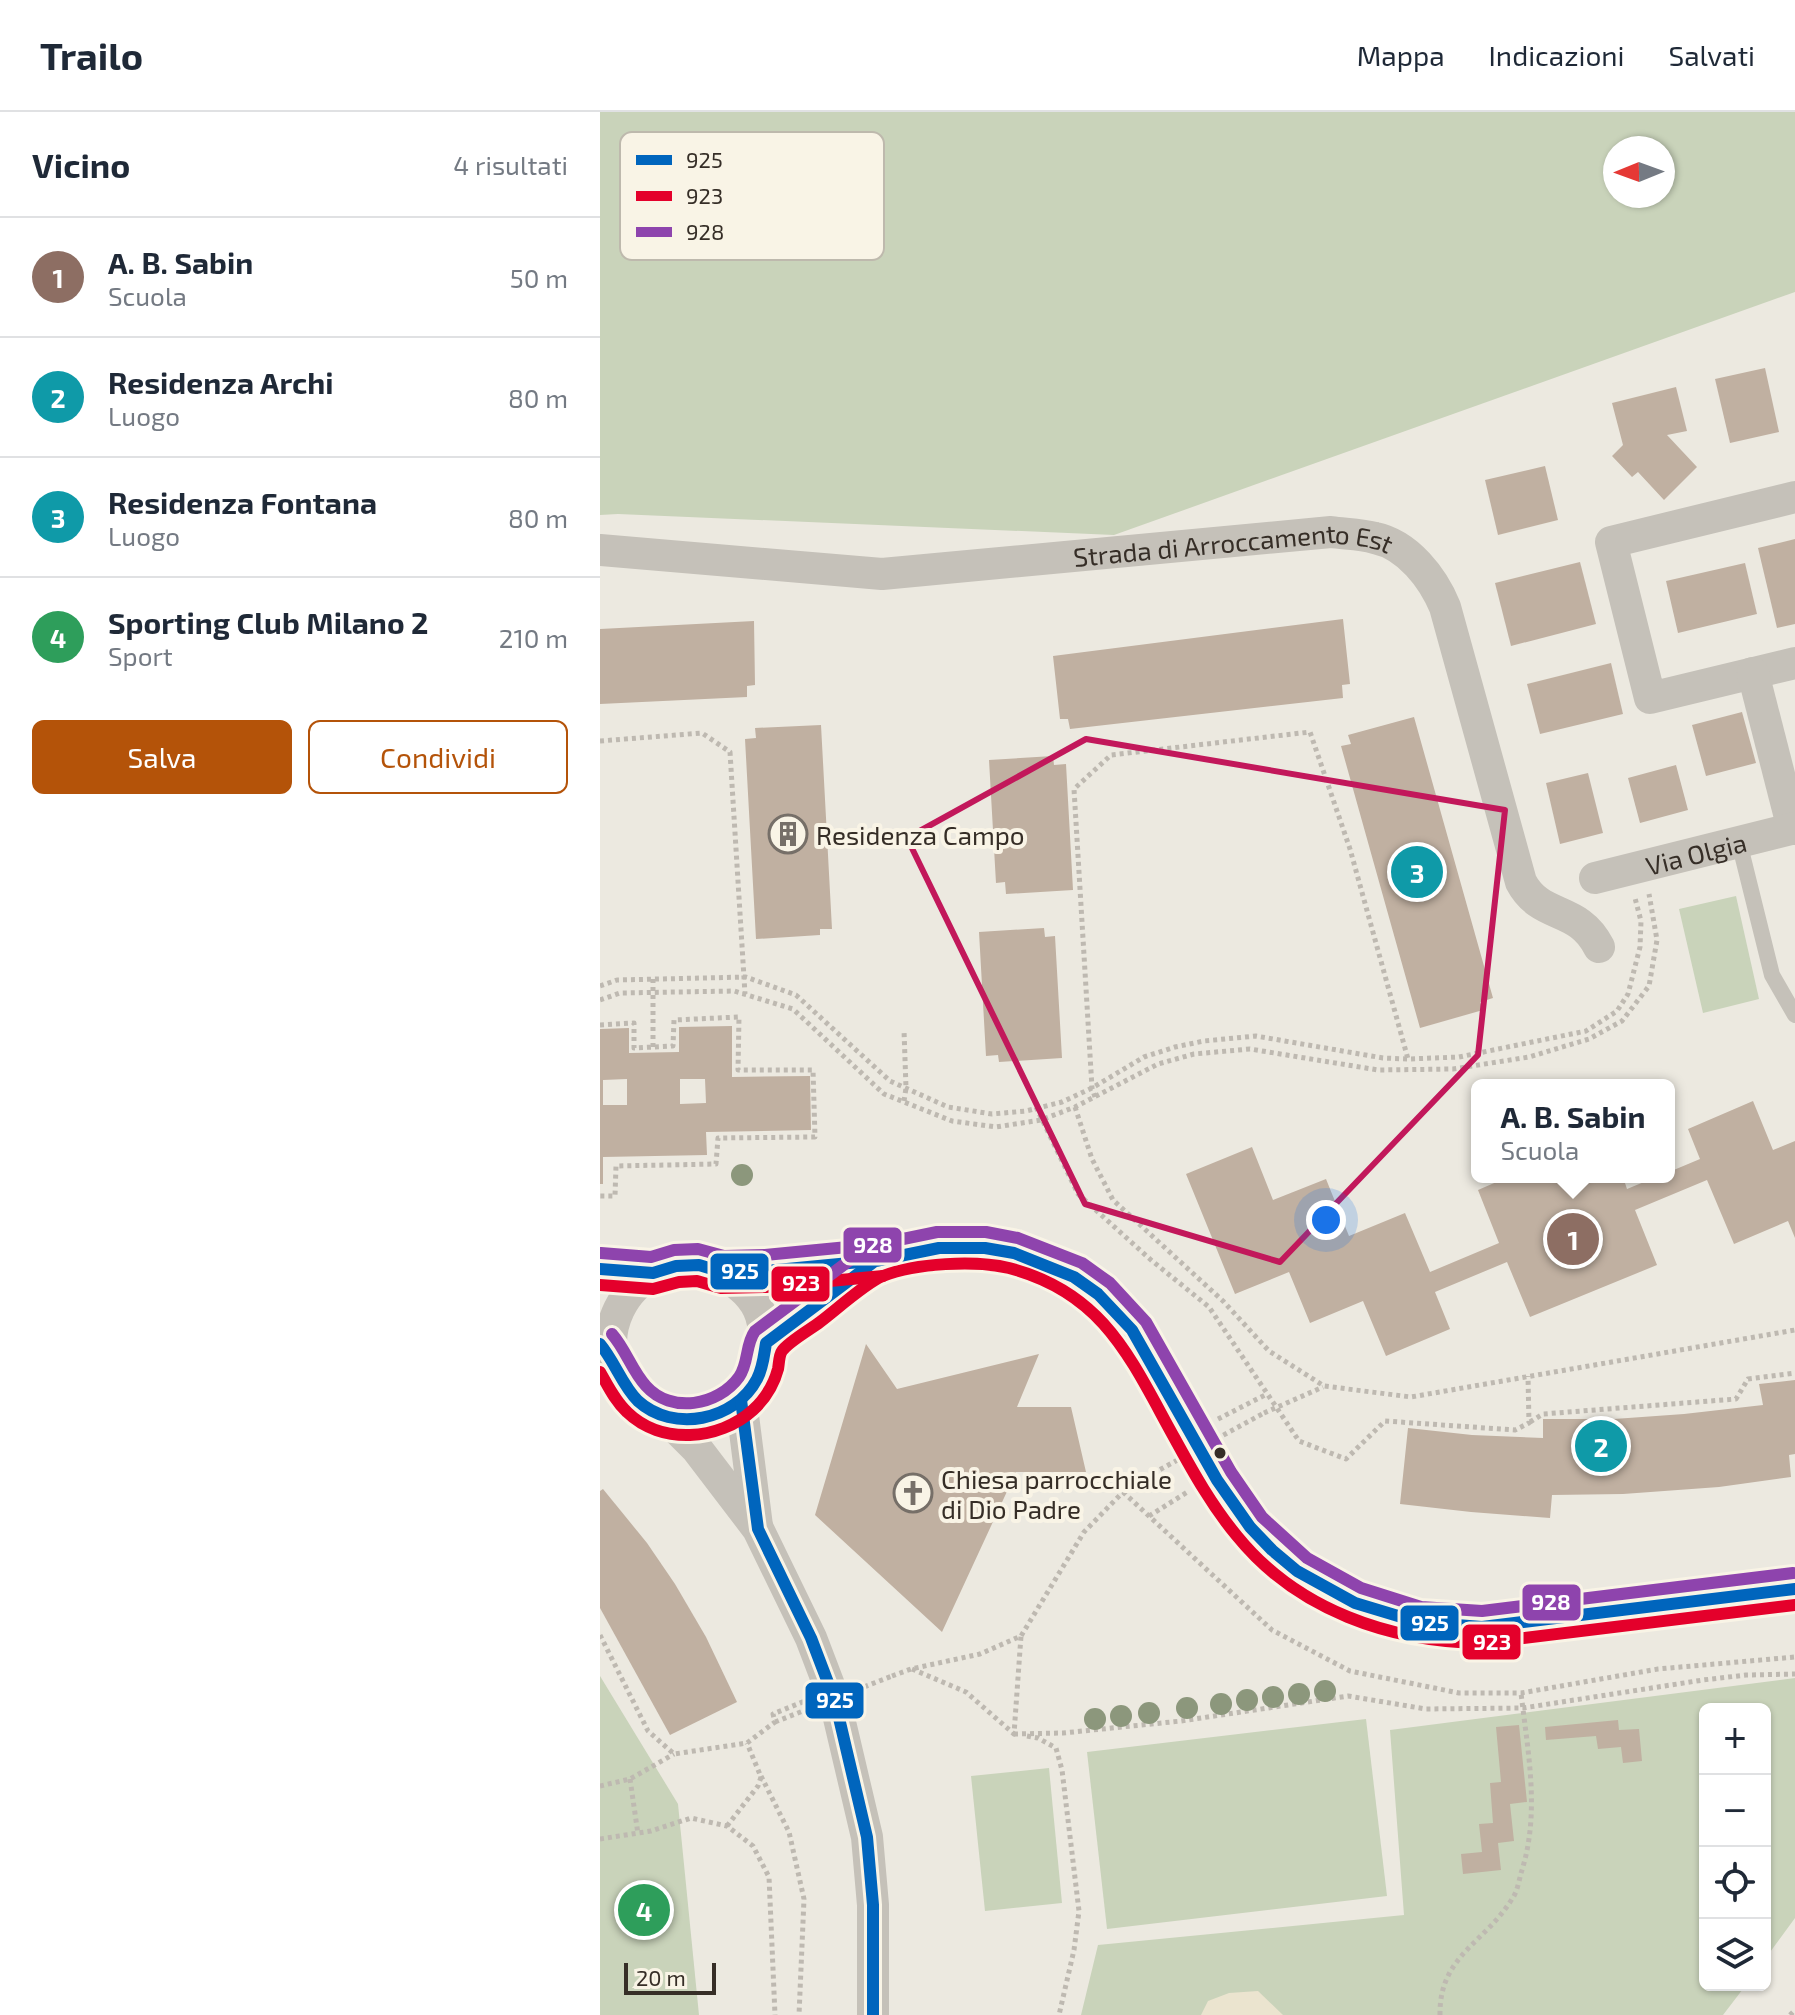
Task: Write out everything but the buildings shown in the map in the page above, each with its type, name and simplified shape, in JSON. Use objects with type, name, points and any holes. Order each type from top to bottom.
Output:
[{"type":"street","points":[[1795,497],[1611,542],[1650,698],[1795,663]]},
{"type":"street","name":"Strada di Arroccamento Est","points":[[600,550],[882,574],[1331,532],[1378,538],[1412,559],[1437,588],[1445,607],[1521,882],[1528,895],[1545,908],[1580,922],[1599,947]]},
{"type":"street","points":[[1753,673],[1794,829]]},
{"type":"street","name":"Via Olgia","points":[[1595,878],[1794,829]]},
{"type":"street","points":[[722,1272],[745,1289],[761,1314],[766,1343],[763,1364],[755,1384],[728,1410],[704,1418],[680,1420],[664,1416],[646,1407],[631,1394],[606,1351],[624,1300],[653,1273],[676,1266],[699,1265],[722,1272],[766,1271],[875,1261],[939,1248],[985,1248],[1014,1253],[1074,1277],[1098,1294],[1132,1330],[1214,1475],[1250,1526],[1281,1558],[1343,1598],[1379,1612],[1423,1623],[1480,1627],[1795,1589]]},
{"type":"street","points":[[766,1343],[875,1261]]},
{"type":"street","points":[[600,1269],[653,1273]]},
{"type":"street","points":[[741,1400],[758,1529]]},
{"type":"street","points":[[664,1416],[697,1449],[758,1529],[811,1638],[827,1679],[867,1837],[871,1878],[873,2015]]},
{"type":"lane","points":[[1739,842],[1772,975],[1795,1015]]},
{"type":"path","points":[[1095,1097],[1074,789],[1111,755],[1310,732],[1350,849],[1408,1059]]},
{"type":"path","points":[[600,741],[702,733],[730,752],[745,995]]},
{"type":"path","points":[[600,986],[617,980],[746,977],[796,995],[890,1081],[948,1107],[992,1114],[1062,1102],[1144,1057],[1204,1041],[1256,1036],[1383,1058],[1408,1059],[1459,1057],[1586,1031],[1617,1011],[1628,994],[1640,947],[1641,921],[1634,868]]},
{"type":"path","points":[[600,1000],[620,993],[734,991],[793,1009],[884,1094],[952,1121],[996,1127],[1041,1120],[1075,1107],[1158,1064],[1194,1054],[1250,1049],[1378,1070],[1453,1069],[1529,1057],[1589,1039],[1622,1021],[1649,986],[1657,940],[1650,898],[1634,868]]},
{"type":"path","points":[[653,979],[653,1047]]},
{"type":"path","points":[[600,1025],[634,1023],[634,1048],[673,1046],[674,1020],[739,1017],[738,1070],[813,1070],[815,1137],[718,1138],[716,1164],[616,1166],[615,1196],[600,1196]]},
{"type":"path","points":[[904,1030],[904,1101]]},
{"type":"path","points":[[1036,1107],[1078,1194],[1209,1307],[1299,1441],[1346,1459],[1385,1421],[1515,1430],[1543,1414],[1736,1399],[1748,1379],[1795,1373]]},
{"type":"path","points":[[1075,1107],[1092,1159],[1113,1200],[1223,1301],[1269,1351],[1324,1386],[1411,1397],[1795,1330]]},
{"type":"path","points":[[1528,1376],[1529,1423]]},
{"type":"path","points":[[1014,1734],[1021,1636],[1084,1532],[1123,1492],[1139,1481],[1264,1413],[1324,1386]]},
{"type":"path","points":[[1192,1433],[1267,1394]]},
{"type":"path","points":[[1149,1516],[1214,1475]]},
{"type":"path","points":[[600,1635],[648,1731],[674,1754]]},
{"type":"path","points":[[600,1786],[630,1779],[674,1754],[747,1743],[775,1722],[892,1676],[980,1654],[1021,1636]]},
{"type":"path","points":[[911,1669],[966,1692],[1014,1734],[1038,1738],[1056,1748],[1062,1770],[1079,1911],[1074,1950],[1059,2015]]},
{"type":"path","points":[[1014,1734],[1063,1733],[1181,1721],[1348,1696],[1426,1709],[1523,1708],[1717,1678],[1795,1674]]},
{"type":"path","points":[[1440,2015],[1439,1999],[1451,1965],[1485,1933],[1514,1897],[1530,1845],[1533,1815],[1521,1693]]},
{"type":"path","points":[[775,1722],[773,1714],[813,1698]]},
{"type":"path","points":[[747,1743],[789,1832],[804,1899],[799,2015]]},
{"type":"path","points":[[727,1826],[758,1786],[761,1776]]},
{"type":"path","points":[[630,1779],[638,1834]]},
{"type":"path","points":[[600,1839],[638,1834],[691,1818],[727,1826],[753,1846],[769,1877],[775,2015]]},
{"type":"path","points":[[1790,2015],[1795,2010]]},
{"type":"highlighted area","points":[[1086,739],[1505,810],[1478,1055],[1280,1262],[1085,1204],[907,838]]},
{"type":"green space","points":[[600,112],[1795,112],[1795,292],[1114,535],[600,515]]},
{"type":"green space","points":[[1736,896],[1759,999],[1703,1013],[1679,909]]},
{"type":"green space","points":[[600,1676],[678,1804],[699,2015],[600,2015]]},
{"type":"green space","points":[[1795,1678],[1795,1918],[1771,1951],[1771,1703],[1699,1703],[1699,1991],[1741,1991],[1723,2015],[1081,2015],[1098,1945],[1404,1915],[1390,1730]]},
{"type":"green space","points":[[1366,1719],[1387,1896],[1107,1929],[1087,1752]]},
{"type":"green space","points":[[1049,1768],[1062,1903],[985,1911],[971,1776]]},
{"type":"shaded area","points":[[1258,1991],[1283,2015],[1201,2015],[1208,2001],[1229,1993]]},
{"type":"transit line","name":"928","points":[[612,1334],[641,1380],[656,1395],[681,1403],[707,1400],[719,1395],[739,1377],[755,1331],[869,1246],[937,1232],[986,1232],[1018,1238],[1082,1263],[1110,1283],[1146,1322],[1231,1472],[1262,1517],[1307,1558],[1361,1588],[1421,1607],[1482,1611],[1793,1573]]},
{"type":"transit line","name":"928","points":[[601,1253],[651,1257],[674,1250],[698,1249],[724,1256],[765,1255],[879,1244]]},
{"type":"transit line","name":"925","points":[[600,1344],[638,1401],[668,1417],[702,1418],[734,1405],[747,1393],[759,1375],[766,1343],[875,1261],[939,1248],[985,1248],[1014,1253],[1074,1277],[1098,1294],[1132,1330],[1217,1480],[1250,1527],[1297,1571],[1355,1603],[1418,1622],[1482,1627],[1795,1589]]},
{"type":"transit line","name":"925","points":[[600,1269],[653,1273],[676,1266],[699,1265],[722,1272],[766,1271],[881,1260]]},
{"type":"transit line","name":"923","points":[[600,1372],[619,1403],[641,1423],[673,1434],[707,1433],[724,1428],[753,1410],[771,1386],[785,1347],[876,1279],[912,1268],[946,1264],[1009,1268],[1042,1279],[1092,1312],[1112,1333],[1128,1357],[1203,1489],[1237,1536],[1261,1562],[1288,1584],[1348,1617],[1414,1636],[1483,1643],[1795,1605]]},
{"type":"transit line","name":"923","points":[[600,1285],[653,1289],[697,1281],[721,1288],[766,1287],[883,1276]]},
{"type":"transit line","name":"925","points":[[741,1400],[758,1529],[811,1638],[835,1701],[867,1837],[873,1905],[873,2015]]},
{"type":"place","name":"Residenza Campo","points":[[788,834]]},
{"type":"place","name":"Residenza Fontana","points":[[1417,872]]},
{"type":"place","name":"A. B. Sabin","points":[[1573,1239]]},
{"type":"place","name":"Residenza Archi","points":[[1601,1446]]},
{"type":"place","name":"Chiesa parrocchiale di Dio Padre","points":[[913,1493]]},
{"type":"place","name":"Sporting Club Milano 2","points":[[644,1910]]}]
